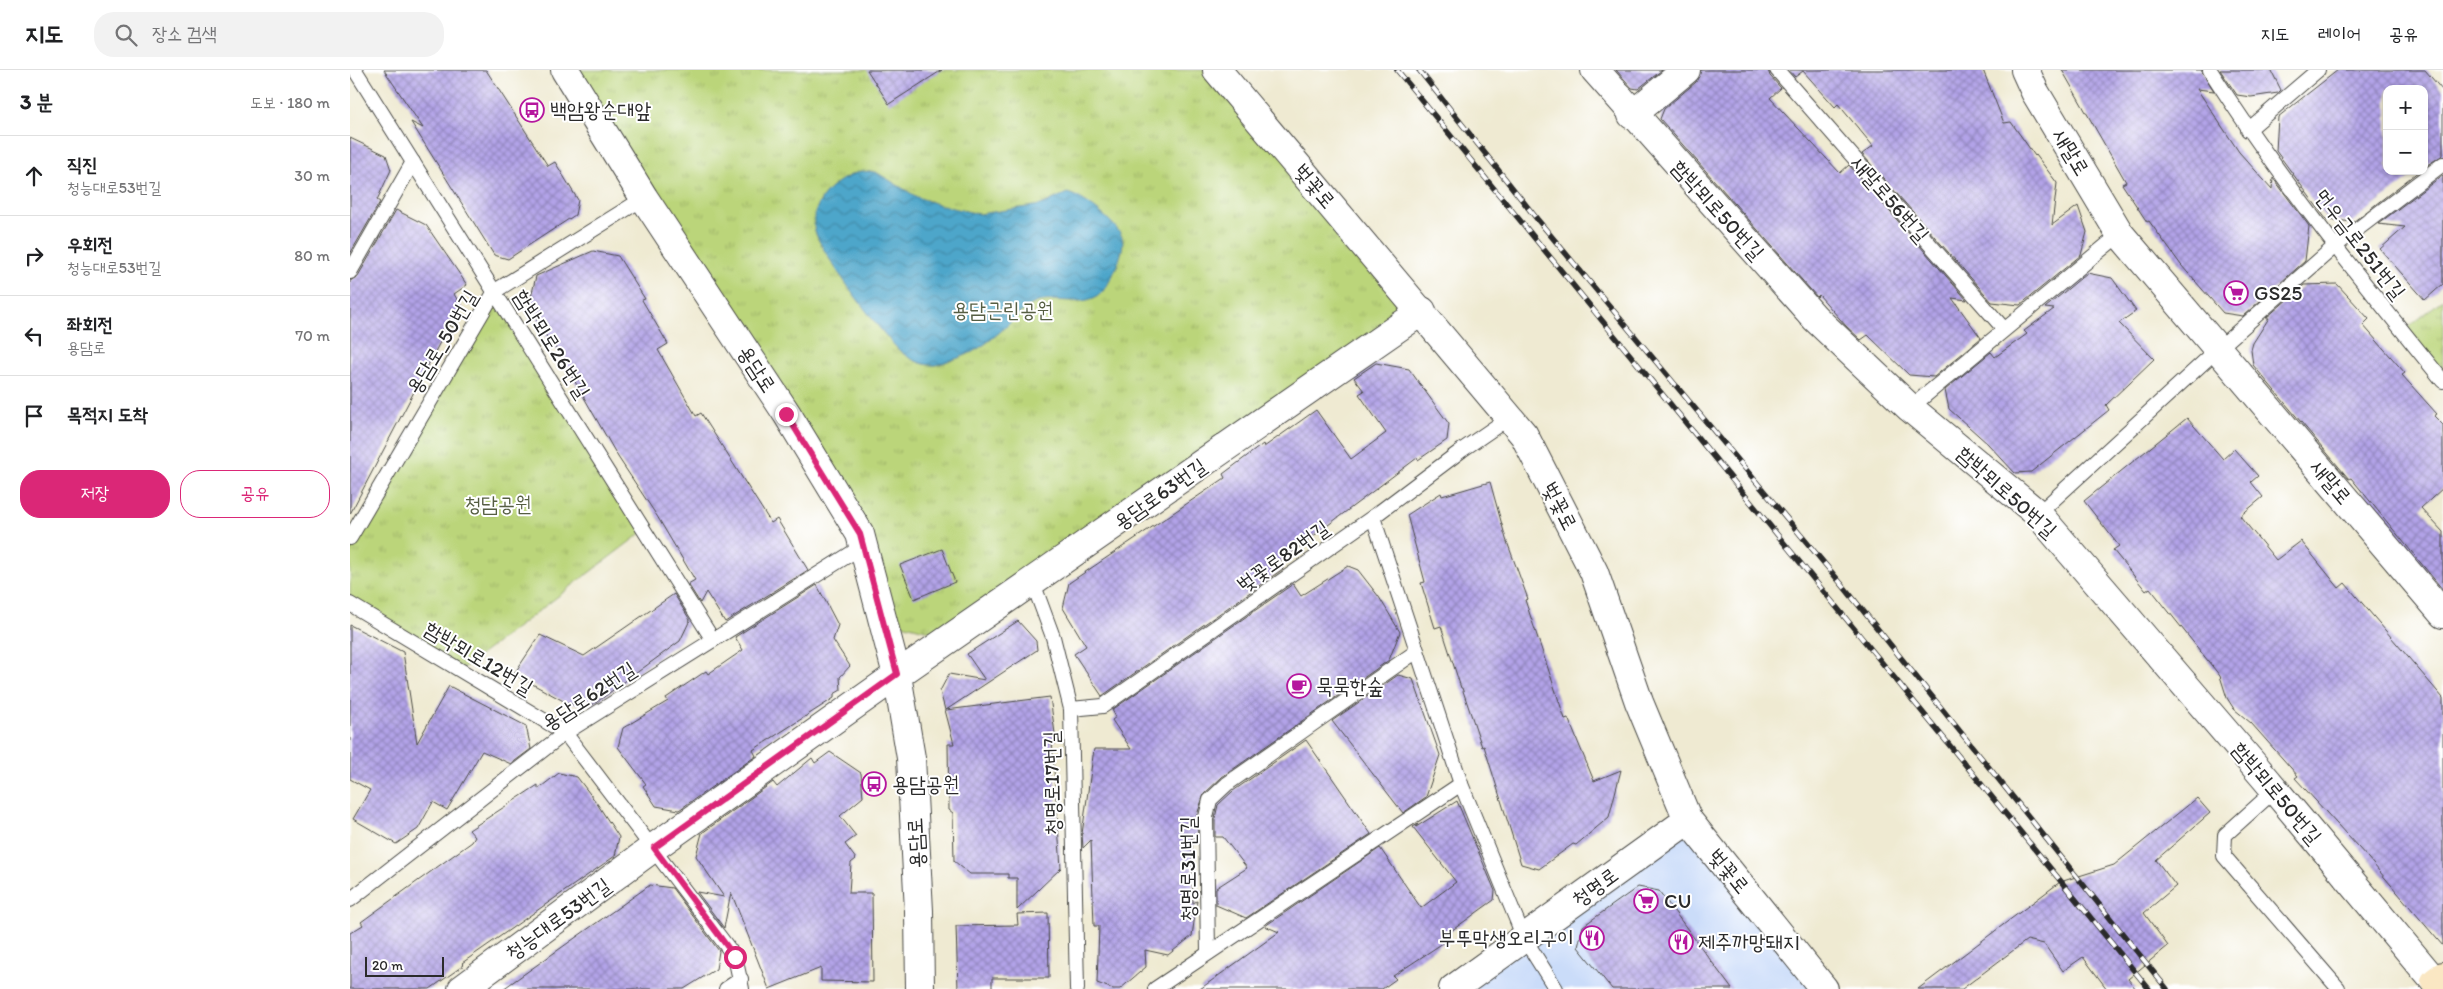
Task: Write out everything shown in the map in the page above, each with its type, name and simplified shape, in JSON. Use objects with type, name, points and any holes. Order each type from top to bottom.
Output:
[{"type":"street","name":"용담로","points":[[565,70],[644,198],[786,414],[860,534],[897,674],[911,758],[919,912],[920,989]]},
{"type":"street","name":"벚꽃로","points":[[1216,70],[1422,311],[1524,435],[1594,572],[1639,702],[1688,820],[1824,989]]},
{"type":"street","name":"함박뫼로50번길","points":[[1595,70],[1632,115],[1815,318],[1910,408],[2038,514],[2439,982]]},
{"type":"street","points":[[1632,115],[1686,70]]},
{"type":"street","name":"새말로","points":[[2025,70],[2035,92],[2120,234],[2443,614]]},
{"type":"street","name":"용담로63번길","points":[[897,674],[1033,582],[1422,311]]},
{"type":"street","name":"청능대로53번길","points":[[462,989],[654,848],[897,674]]},
{"type":"street","name":"청명로","points":[[1452,989],[1688,820]]},
{"type":"lane","name":"함박뫼로26번길","points":[[355,70],[712,640]]},
{"type":"lane","name":"새말로56번길","points":[[1777,70],[2004,329]]},
{"type":"lane","name":"먼우금로251번길","points":[[2210,70],[2248,130],[2334,247],[2443,381]]},
{"type":"lane","points":[[2248,130],[2318,70]]},
{"type":"lane","points":[[350,272],[413,162]]},
{"type":"lane","points":[[2038,514],[2218,349],[2334,247],[2443,164]]},
{"type":"lane","name":"용담로_50번길","points":[[350,538],[495,291],[644,198]]},
{"type":"lane","points":[[1910,408],[2120,234]]},
{"type":"lane","name":"벚꽃로82번길","points":[[1071,709],[1103,706],[1374,518],[1462,450],[1510,417]]},
{"type":"lane","points":[[1374,518],[1462,784],[1524,938],[1556,989]]},
{"type":"lane","name":"용담로62번길","points":[[350,900],[565,733],[863,546]]},
{"type":"lane","name":"청명로17번길","points":[[1033,582],[1053,638],[1071,709],[1076,989]]},
{"type":"lane","name":"함박뫼로12번길","points":[[350,604],[565,733],[654,848]]},
{"type":"lane","name":"청명로31번길","points":[[1208,952],[1206,817],[1210,800],[1227,784],[1417,651]]},
{"type":"lane","points":[[1155,989],[1462,784]]},
{"type":"lane","points":[[2275,790],[2225,835],[2224,856],[2338,988]]},
{"type":"lane","points":[[654,848],[735,957],[741,984],[726,989]]},
{"type":"shaded area","points":[[1688,820],[1824,989],[1448,989]]},
{"type":"green space","name":"용담근린공원","points":[[565,70],[1217,70],[1422,311],[952,637],[883,619],[863,546]]},
{"type":"green space","name":"청담공원","points":[[495,291],[644,531],[461,670],[350,604],[350,538]]},
{"type":"green space","points":[[2443,299],[2443,381],[2403,332]]},
{"type":"water","points":[[861,171],[876,172],[917,197],[940,205],[979,214],[1041,205],[1067,193],[1073,195],[1098,210],[1119,231],[1123,243],[1120,259],[1108,285],[1099,295],[1092,299],[1084,301],[1051,300],[1035,303],[1024,310],[988,342],[966,355],[937,365],[922,363],[910,358],[891,342],[837,271],[817,237],[814,217],[821,199],[843,179]]},
{"type":"building","points":[[384,70],[486,70],[548,166],[555,162],[578,200],[575,215],[508,259],[494,255],[411,122],[423,128]]},
{"type":"building","points":[[867,70],[942,70],[889,104]]},
{"type":"building","points":[[1616,70],[1662,70],[1638,89],[1632,88]]},
{"type":"building","points":[[1701,70],[1768,70],[1770,76],[1781,88],[1770,98],[1840,173],[1849,165],[1967,300],[1952,298],[1981,338],[1934,377],[1909,375],[1868,335],[1861,340],[1846,326],[1819,295],[1817,297],[1660,119],[1664,109],[1696,82]]},
{"type":"building","points":[[1789,70],[1983,70],[2004,123],[2011,122],[2057,183],[2052,225],[2078,206],[2087,232],[2081,255],[2020,305],[1992,302],[1862,154],[1873,146],[1838,104],[1835,107],[1803,71],[1795,77]]},
{"type":"building","points":[[2062,70],[2201,70],[2214,91],[2197,89],[2239,152],[2272,189],[2273,178],[2309,226],[2305,261],[2243,316],[2223,313],[2181,265],[2149,221],[2147,222],[2122,184],[2126,182]]},
{"type":"building","points":[[2220,70],[2271,70],[2281,90],[2278,93],[2251,97],[2237,95]]},
{"type":"building","points":[[2338,70],[2425,70],[2443,91],[2443,155],[2428,164],[2428,85],[2383,85],[2383,175],[2414,175],[2353,222],[2326,219],[2276,151],[2278,117]]},
{"type":"building","points":[[350,138],[386,155],[391,170],[377,200],[380,202],[350,254]]},
{"type":"building","points":[[2443,175],[2443,284],[2425,300],[2380,249],[2405,227],[2378,224]]},
{"type":"building","points":[[396,210],[426,225],[467,285],[454,294],[462,308],[453,327],[449,325],[350,514],[350,281],[358,276]]},
{"type":"building","points":[[593,251],[618,256],[645,299],[642,300],[668,344],[658,350],[696,416],[701,413],[771,523],[777,519],[808,570],[725,622],[706,592],[700,603],[688,584],[695,580],[657,516],[618,457],[554,345],[552,346],[529,306],[536,276]]},
{"type":"building","points":[[2087,273],[2112,278],[2136,311],[2119,323],[2154,359],[2106,405],[2109,410],[2031,472],[2015,473],[1988,444],[1949,409],[1945,390],[1991,352],[1995,357],[2027,334],[2024,331],[2054,309],[2045,308]]},
{"type":"building","points":[[2337,284],[2369,319],[2363,325],[2405,373],[2402,375],[2437,414],[2434,416],[2443,425],[2443,488],[2421,508],[2443,532],[2443,590],[2351,478],[2349,479],[2253,365],[2251,350],[2253,343],[2269,318],[2266,318],[2304,285]]},
{"type":"building","points":[[1376,363],[1409,369],[1449,424],[1447,440],[1418,460],[1417,458],[1279,562],[1283,569],[1102,696],[1074,654],[1086,646],[1063,608],[1069,583],[1225,478],[1223,474],[1263,444],[1264,447],[1316,410],[1351,459],[1386,433],[1359,394],[1364,391],[1354,378]]},
{"type":"building","points":[[2187,418],[2223,459],[2234,449],[2258,476],[2251,482],[2263,497],[2240,516],[2276,560],[2301,541],[2339,588],[2345,583],[2443,698],[2443,946],[2368,858],[2295,778],[2298,776],[2251,723],[2234,709],[2227,698],[2220,676],[2150,588],[2146,591],[2113,550],[2119,546],[2084,501]]},
{"type":"building","points":[[1490,482],[1506,539],[1528,599],[1525,600],[1565,719],[1568,718],[1594,781],[1621,770],[1609,817],[1576,845],[1573,844],[1539,869],[1521,864],[1484,746],[1482,747],[1441,626],[1435,628],[1421,583],[1425,582],[1407,515],[1441,493],[1442,496]]},
{"type":"building","points":[[942,549],[955,582],[914,599],[900,565]]},
{"type":"building","points":[[1348,566],[1358,570],[1379,597],[1400,632],[1389,660],[1222,777],[1204,794],[1197,815],[1198,837],[1192,837],[1193,903],[1197,901],[1192,936],[1168,955],[1145,950],[1146,967],[1120,989],[1113,989],[1097,983],[1099,926],[1094,926],[1091,840],[1083,848],[1082,834],[1094,749],[1131,749],[1112,720],[1116,717],[1112,710],[1293,584],[1301,596]]},
{"type":"building","points":[[817,585],[838,625],[833,640],[850,666],[840,677],[841,690],[834,694],[834,698],[753,750],[756,756],[679,810],[656,806],[643,786],[646,784],[618,747],[623,728],[668,701],[666,698],[706,671],[708,674],[743,650],[735,637]]},
{"type":"building","points":[[674,594],[690,620],[680,641],[594,704],[569,704],[514,674],[540,635],[584,656]]},
{"type":"building","points":[[1018,621],[1036,641],[1037,650],[946,710],[1050,697],[1056,741],[1052,741],[1061,868],[1017,910],[1017,878],[1008,878],[1008,874],[970,874],[954,861],[953,813],[949,810],[948,744],[954,744],[940,691],[949,674],[985,680],[967,654]]},
{"type":"building","points":[[350,625],[403,652],[417,743],[449,686],[526,726],[531,749],[511,764],[482,751],[447,810],[433,802],[418,829],[396,844],[353,819],[370,790],[350,779]]},
{"type":"building","points":[[1398,675],[1413,679],[1440,755],[1426,797],[1403,813],[1332,721]]},
{"type":"building","points":[[1306,740],[1371,834],[1246,918],[1216,905],[1216,888],[1247,868],[1223,837],[1215,837],[1215,818],[1218,805],[1233,791]]},
{"type":"building","points":[[830,752],[861,773],[863,797],[840,816],[856,836],[845,844],[856,859],[851,863],[849,893],[872,893],[873,982],[821,981],[821,968],[769,989],[731,892],[724,928],[697,892],[724,897],[696,856],[702,833],[773,782],[777,787],[812,758],[815,763]]},
{"type":"building","points":[[559,773],[577,777],[596,802],[619,837],[615,856],[462,963],[464,965],[430,989],[350,989],[350,933],[363,925],[361,922],[472,842],[475,837],[469,830],[538,785],[538,789]]},
{"type":"building","points":[[2197,798],[2210,813],[2156,860],[2176,886],[2144,913],[2168,946],[2128,979],[2136,989],[2107,989],[2083,957],[2063,971],[2044,944],[2027,940],[1962,989],[1918,989],[2060,882],[2114,865]]},
{"type":"building","points":[[1457,801],[1495,891],[1494,900],[1440,939],[1443,943],[1393,976],[1396,979],[1382,989],[1200,989],[1279,932],[1265,926],[1380,848],[1421,908],[1456,882],[1413,827],[1418,824],[1416,827]]},
{"type":"building","points":[[650,885],[672,888],[719,951],[716,969],[684,989],[503,989]]},
{"type":"building","points":[[1638,887],[1659,891],[1732,989],[1612,989],[1578,947],[1583,926]]},
{"type":"building","points":[[1048,913],[1049,978],[992,978],[992,989],[958,989],[956,926],[1018,925],[1017,914]]},
{"type":"railway","points":[[1397,70],[2149,989]]},
{"type":"railway","points":[[1419,70],[1537,219],[1844,587],[2167,989]]},
{"type":"place","name":"백암왕순대앞","points":[[532,110]]},
{"type":"place","name":"GS25","points":[[2236,293]]},
{"type":"place","name":"묵묵한숲","points":[[1299,686]]},
{"type":"place","name":"용담공원","points":[[874,784]]},
{"type":"place","name":"CU","points":[[1646,901]]},
{"type":"place","name":"부뚜막생오리구이","points":[[1592,938]]},
{"type":"place","name":"제주까망돼지","points":[[1681,942]]},
{"type":"route","points":[[735,957],[654,848],[897,674],[860,534],[786,414]]}]
